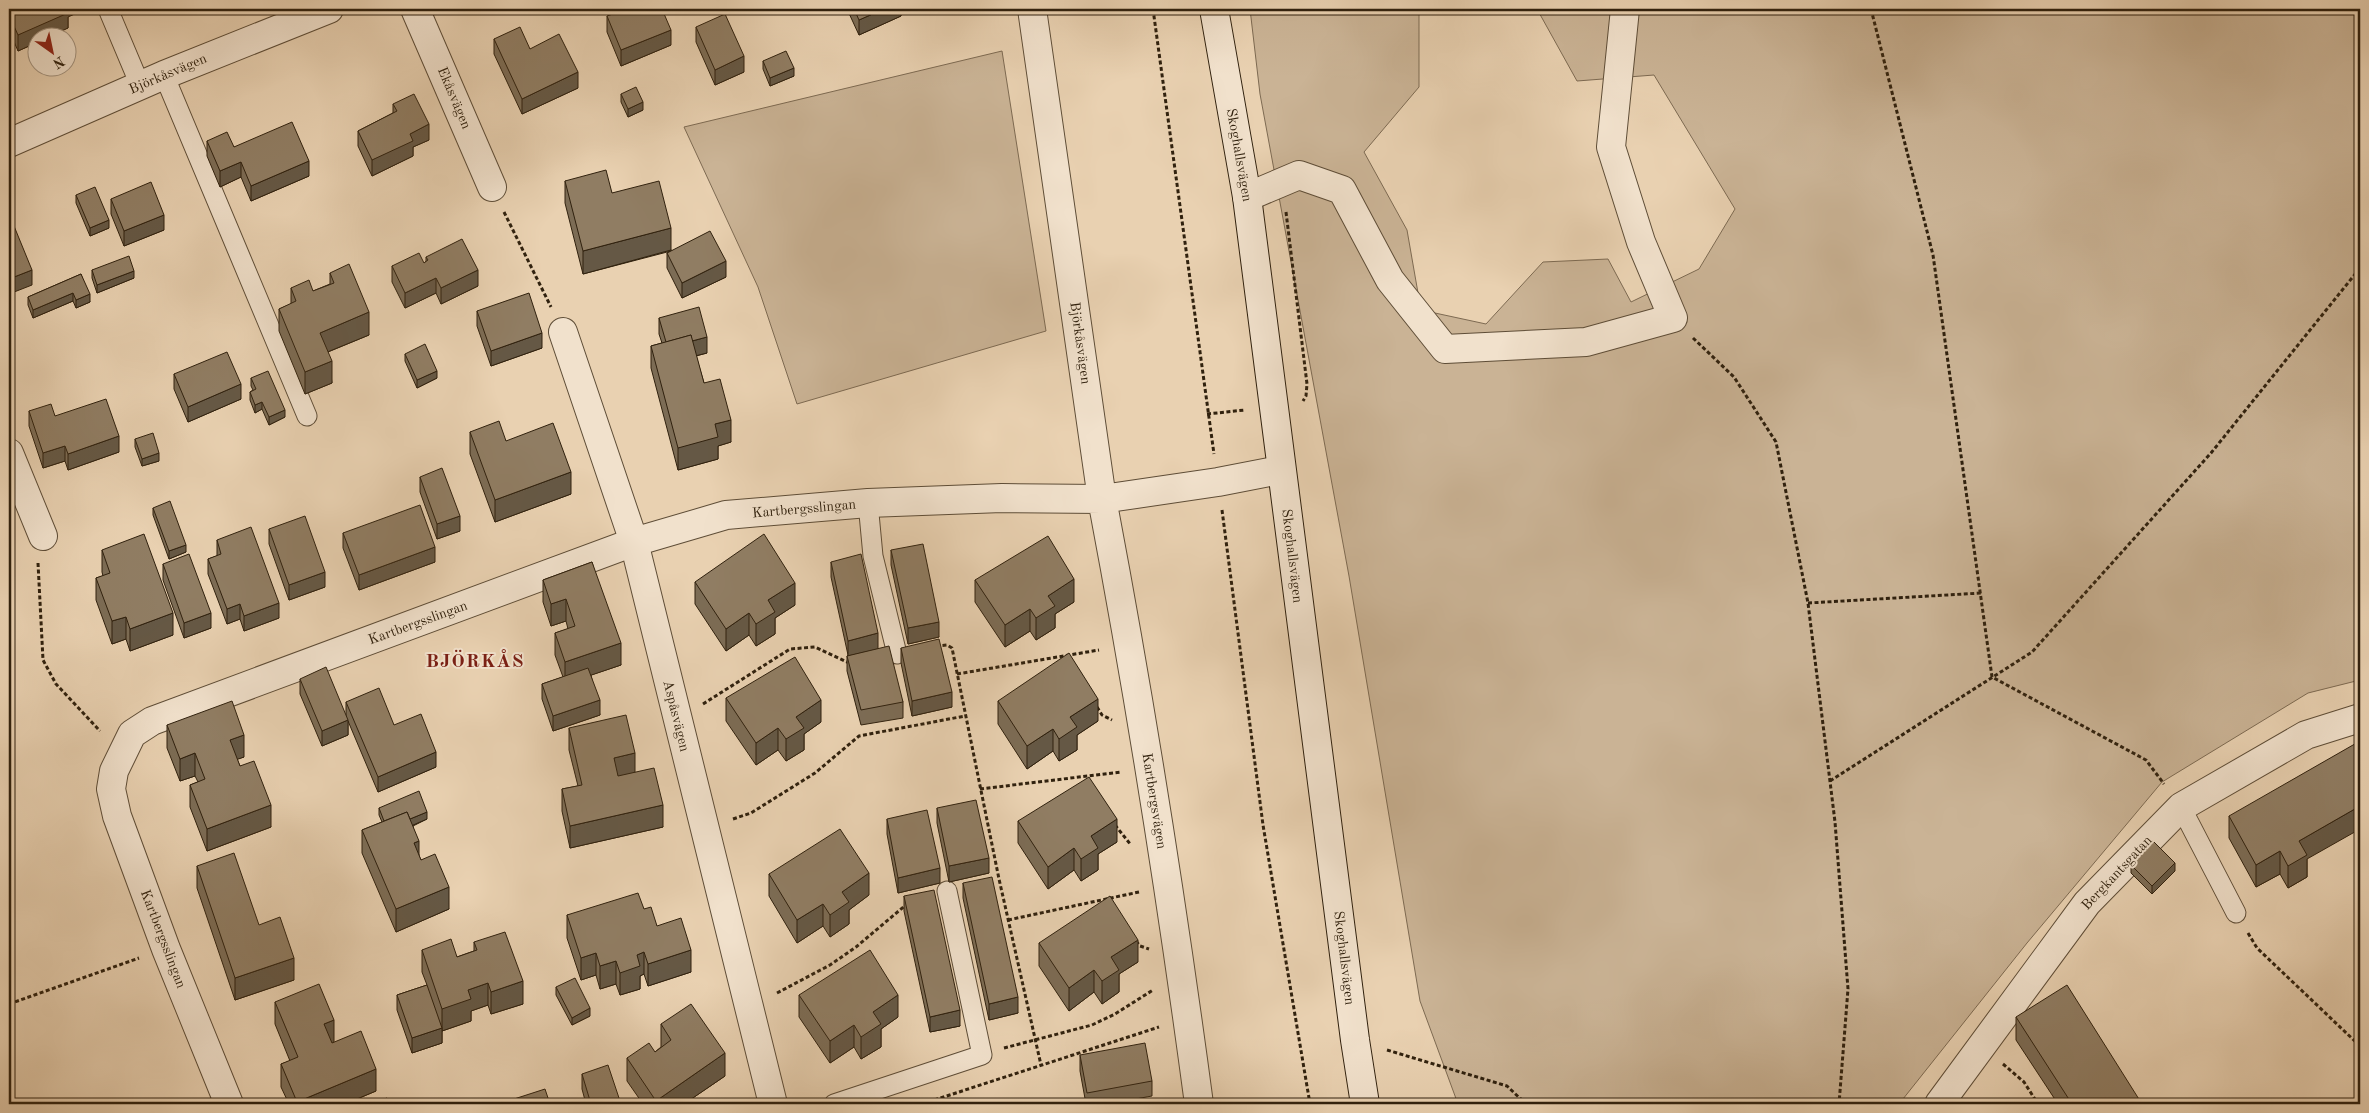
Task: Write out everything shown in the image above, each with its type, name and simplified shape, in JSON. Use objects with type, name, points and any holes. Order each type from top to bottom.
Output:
[{"type":"street","name":"Björkåsvägen","points":[[9,143],[152,80],[329,9]]},
{"type":"street","name":"Ekåsvägen","points":[[415,9],[492,187]]},
{"type":"street","name":"Björkåsvägen","points":[[1032,9],[1102,498]]},
{"type":"street","name":"Skoghallsvägen","points":[[1214,9],[1247,197],[1280,470],[1365,1104]]},
{"type":"street","points":[[1247,197],[1300,175],[1342,190],[1390,280],[1445,348],[1586,342],[1673,318],[1641,242],[1611,147],[1625,9]]},
{"type":"street","name":"Aspåsvägen","points":[[563,332],[634,542],[773,1104]]},
{"type":"street","points":[[9,453],[43,536]]},
{"type":"street","points":[[1102,498],[1218,482],[1280,470]]},
{"type":"street","name":"Kartbergsslingan","points":[[229,1104],[166,949],[117,816],[112,789],[114,771],[122,751],[132,734],[152,721],[634,542],[726,515],[868,503],[1002,498],[1102,498]]},
{"type":"street","name":"Kartbergsvägen","points":[[1102,498],[1150,773],[1199,1104]]},
{"type":"street","name":"Bergkantsgatan","points":[[1939,1104],[2087,903],[2181,807],[2306,735],[2360,718]]},
{"type":"lane","points":[[108,9],[152,80],[307,416]]},
{"type":"lane","points":[[868,503],[873,556],[897,654]]},
{"type":"lane","points":[[2181,807],[2236,913]]},
{"type":"lane","points":[[834,1104],[982,1055],[947,891]]},
{"type":"path","points":[[1153,9],[1263,826],[1310,1104]]},
{"type":"path","points":[[1871,9],[1933,255],[1992,677]]},
{"type":"path","points":[[492,187],[563,332]]},
{"type":"path","points":[[1830,781],[2032,652],[2211,453],[2360,268]]},
{"type":"path","points":[[1673,318],[1734,377],[1776,442],[1808,603],[1830,781],[1848,989],[1840,1104]]},
{"type":"path","points":[[43,536],[38,567],[43,660],[56,684],[89,721],[122,751]]},
{"type":"path","points":[[1808,603],[1981,593]]},
{"type":"path","points":[[676,716],[697,708],[790,649],[815,647],[836,655],[849,663],[947,645],[952,648],[999,879],[1041,1066]]},
{"type":"path","points":[[957,674],[1129,645]]},
{"type":"path","points":[[1065,656],[1070,663]]},
{"type":"path","points":[[1992,677],[2146,760],[2181,807]]},
{"type":"path","points":[[1093,701],[1102,715],[1110,720],[1141,720]]},
{"type":"path","points":[[703,824],[751,813],[815,773],[858,736],[965,716]]},
{"type":"path","points":[[980,789],[1122,772],[1150,773]]},
{"type":"path","points":[[1083,776],[1088,784]]},
{"type":"path","points":[[1110,817],[1126,841],[1132,846],[1161,846]]},
{"type":"path","points":[[990,881],[999,879]]},
{"type":"path","points":[[1008,920],[1167,886]]},
{"type":"path","points":[[748,1004],[770,996],[830,965],[868,938],[898,910],[910,902],[947,891]]},
{"type":"path","points":[[1106,898],[1110,905]]},
{"type":"path","points":[[2236,913],[2256,948],[2360,1046]]},
{"type":"path","points":[[1135,939],[1140,946],[1146,949],[1176,944]]},
{"type":"path","points":[[9,1004],[166,949]]},
{"type":"path","points":[[982,1055],[1092,1025],[1114,1014],[1151,990],[1182,981]]},
{"type":"path","points":[[922,1104],[1187,1018]]},
{"type":"path","points":[[1355,1040],[1507,1086],[1526,1104]]},
{"type":"path","points":[[1982,1045],[2024,1082],[2038,1104]]},
{"type":"shaded area","points":[[1250,9],[1419,9],[1419,87],[1364,152],[1407,230],[1421,310],[1486,324],[1543,262],[1608,259],[1631,302],[1699,269],[1735,209],[1654,75],[1577,81],[1537,9],[2360,9],[2360,680],[2308,693],[2162,782],[2027,943],[1899,1104],[1458,1104],[1420,1001],[1349,576],[1260,94]]},
{"type":"shaded area","points":[[1002,51],[1046,331],[797,404],[758,287],[684,127]]},
{"type":"building","points":[[9,9],[66,9],[68,13],[34,28],[28,28],[28,31],[18,35],[9,15]]},
{"type":"building","points":[[627,9],[662,9],[671,30],[621,50],[607,16]]},
{"type":"building","points":[[854,9],[884,9],[859,20]]},
{"type":"building","points":[[725,14],[744,56],[715,70],[696,27]]},
{"type":"building","points":[[520,27],[530,49],[559,34],[578,72],[522,99],[494,39]]},
{"type":"building","points":[[786,51],[794,68],[770,78],[763,61]]},
{"type":"building","points":[[636,87],[643,102],[628,109],[621,94]]},
{"type":"building","points":[[414,94],[429,124],[410,134],[413,141],[372,160],[358,131],[397,111],[393,104]]},
{"type":"building","points":[[292,122],[309,161],[251,186],[241,162],[220,171],[207,141],[227,132],[234,147]]},
{"type":"building","points":[[606,170],[612,193],[659,181],[671,228],[583,251],[565,181]]},
{"type":"building","points":[[151,182],[164,215],[124,231],[111,199]]},
{"type":"building","points":[[95,187],[109,220],[90,228],[76,195]]},
{"type":"building","points":[[14,226],[32,270],[9,279],[9,228]]},
{"type":"building","points":[[710,231],[726,261],[682,283],[667,253]]},
{"type":"building","points":[[462,239],[478,270],[441,288],[436,278],[405,293],[392,266],[419,253],[424,263],[428,260],[426,257]]},
{"type":"building","points":[[129,256],[134,271],[97,285],[92,270]]},
{"type":"building","points":[[349,264],[369,312],[320,333],[332,361],[305,372],[279,309],[296,301],[291,288],[309,280],[313,291],[334,283],[330,273]]},
{"type":"building","points":[[81,274],[90,294],[76,300],[73,293],[33,310],[28,297]]},
{"type":"building","points":[[529,293],[542,333],[491,351],[477,311]]},
{"type":"building","points":[[699,307],[707,337],[692,341],[691,335],[666,342],[659,318]]},
{"type":"building","points":[[691,335],[704,383],[720,379],[731,420],[715,424],[718,437],[678,448],[651,346]]},
{"type":"building","points":[[425,344],[437,371],[417,380],[405,354]]},
{"type":"building","points":[[227,352],[241,384],[188,407],[174,374]]},
{"type":"building","points":[[268,371],[285,410],[269,417],[262,402],[255,405],[250,392],[256,389],[251,378]]},
{"type":"building","points":[[106,399],[119,436],[68,454],[65,446],[43,453],[29,411],[51,404],[55,416]]},
{"type":"building","points":[[499,421],[506,441],[553,423],[571,472],[495,500],[470,432]]},
{"type":"building","points":[[153,433],[159,453],[142,459],[135,439]]},
{"type":"building","points":[[442,468],[460,516],[437,524],[420,477]]},
{"type":"building","points":[[170,501],[186,545],[169,551],[153,508]]},
{"type":"building","points":[[420,505],[435,547],[359,575],[343,533]]},
{"type":"building","points":[[305,516],[325,572],[289,585],[269,529]]},
{"type":"building","points":[[251,527],[279,603],[244,616],[240,604],[227,609],[208,559],[221,554],[217,540]]},
{"type":"building","points":[[144,534],[173,613],[130,629],[126,617],[112,621],[96,578],[110,573],[102,550]]},
{"type":"building","points":[[764,534],[795,583],[768,600],[775,612],[756,624],[749,613],[726,629],[695,582]]},
{"type":"building","points":[[1048,536],[1074,579],[1048,596],[1055,606],[1036,618],[1030,609],[1005,625],[975,580]]},
{"type":"building","points":[[923,544],[939,622],[908,628],[891,550]]},
{"type":"building","points":[[189,554],[211,613],[184,623],[163,564]]},
{"type":"building","points":[[861,554],[878,633],[848,641],[831,562]]},
{"type":"building","points":[[592,562],[621,643],[565,662],[555,633],[575,626],[566,599],[551,604],[543,580]]},
{"type":"building","points":[[939,639],[952,692],[912,701],[901,648]]},
{"type":"building","points":[[889,646],[903,702],[861,710],[847,656]]},
{"type":"building","points":[[1069,653],[1098,699],[1070,717],[1077,727],[1059,739],[1053,729],[1027,746],[998,701]]},
{"type":"building","points":[[795,657],[821,700],[796,717],[804,728],[786,739],[778,728],[756,743],[726,698]]},
{"type":"building","points":[[326,667],[348,720],[322,731],[300,679]]},
{"type":"building","points":[[588,668],[600,700],[553,716],[542,684]]},
{"type":"building","points":[[379,688],[394,725],[421,714],[436,752],[378,777],[346,702]]},
{"type":"building","points":[[232,701],[244,735],[230,740],[240,766],[254,761],[271,805],[207,829],[190,785],[205,779],[195,753],[180,759],[167,725]]},
{"type":"building","points":[[626,715],[635,753],[614,758],[618,776],[654,768],[663,805],[570,826],[562,789],[582,785],[569,728]]},
{"type":"building","points":[[2360,741],[2360,806],[2299,841],[2307,855],[2288,866],[2280,851],[2256,865],[2229,816]]},
{"type":"building","points":[[1089,777],[1117,819],[1091,836],[1098,848],[1081,859],[1074,848],[1048,867],[1018,821]]},
{"type":"building","points":[[419,791],[427,812],[410,819],[407,812],[384,821],[379,808]]},
{"type":"building","points":[[976,800],[989,858],[949,866],[937,808]]},
{"type":"building","points":[[927,810],[940,868],[898,878],[887,819]]},
{"type":"building","points":[[407,812],[419,841],[414,843],[421,860],[435,854],[449,887],[396,909],[362,830]]},
{"type":"building","points":[[840,829],[869,873],[842,892],[849,902],[830,915],[823,904],[797,920],[769,874]]},
{"type":"building","points":[[2154,842],[2175,863],[2152,886],[2131,865]]},
{"type":"building","points":[[234,853],[259,925],[280,917],[294,958],[235,978],[197,866]]},
{"type":"building","points":[[992,877],[1018,997],[989,1004],[963,883]]},
{"type":"building","points":[[934,890],[960,1010],[930,1017],[904,896]]},
{"type":"building","points":[[638,893],[644,909],[651,907],[657,926],[681,918],[691,950],[648,964],[644,952],[637,955],[640,966],[620,973],[616,961],[600,966],[596,953],[581,958],[567,915]]},
{"type":"building","points":[[1110,896],[1138,940],[1111,957],[1119,970],[1102,981],[1094,970],[1069,988],[1039,943]]},
{"type":"building","points":[[505,932],[523,981],[491,992],[488,983],[468,990],[471,999],[442,1009],[422,950],[451,939],[457,957],[477,950],[474,942]]},
{"type":"building","points":[[870,950],[898,995],[873,1012],[881,1024],[861,1037],[854,1025],[830,1041],[799,995]]},
{"type":"building","points":[[575,978],[590,1008],[572,1018],[556,987]]},
{"type":"building","points":[[319,984],[334,1020],[324,1024],[332,1043],[361,1031],[376,1069],[297,1102],[281,1064],[298,1057],[275,1002]]},
{"type":"building","points":[[427,985],[442,1028],[412,1038],[397,995]]},
{"type":"building","points":[[2067,985],[2142,1104],[2072,1104],[2016,1017]]},
{"type":"building","points":[[691,1004],[725,1053],[656,1101],[627,1058],[649,1043],[655,1052],[671,1040],[661,1024]]},
{"type":"building","points":[[1145,1043],[1152,1081],[1087,1093],[1080,1055]]},
{"type":"building","points":[[608,1065],[621,1104],[591,1104],[582,1074]]},
{"type":"building","points":[[545,1089],[550,1104],[513,1104],[511,1100]]},
{"type":"building","points":[[387,1098],[389,1104],[368,1104]]},
{"type":"district","name":"BJÖRKÅS","points":[[475,662]]}]
